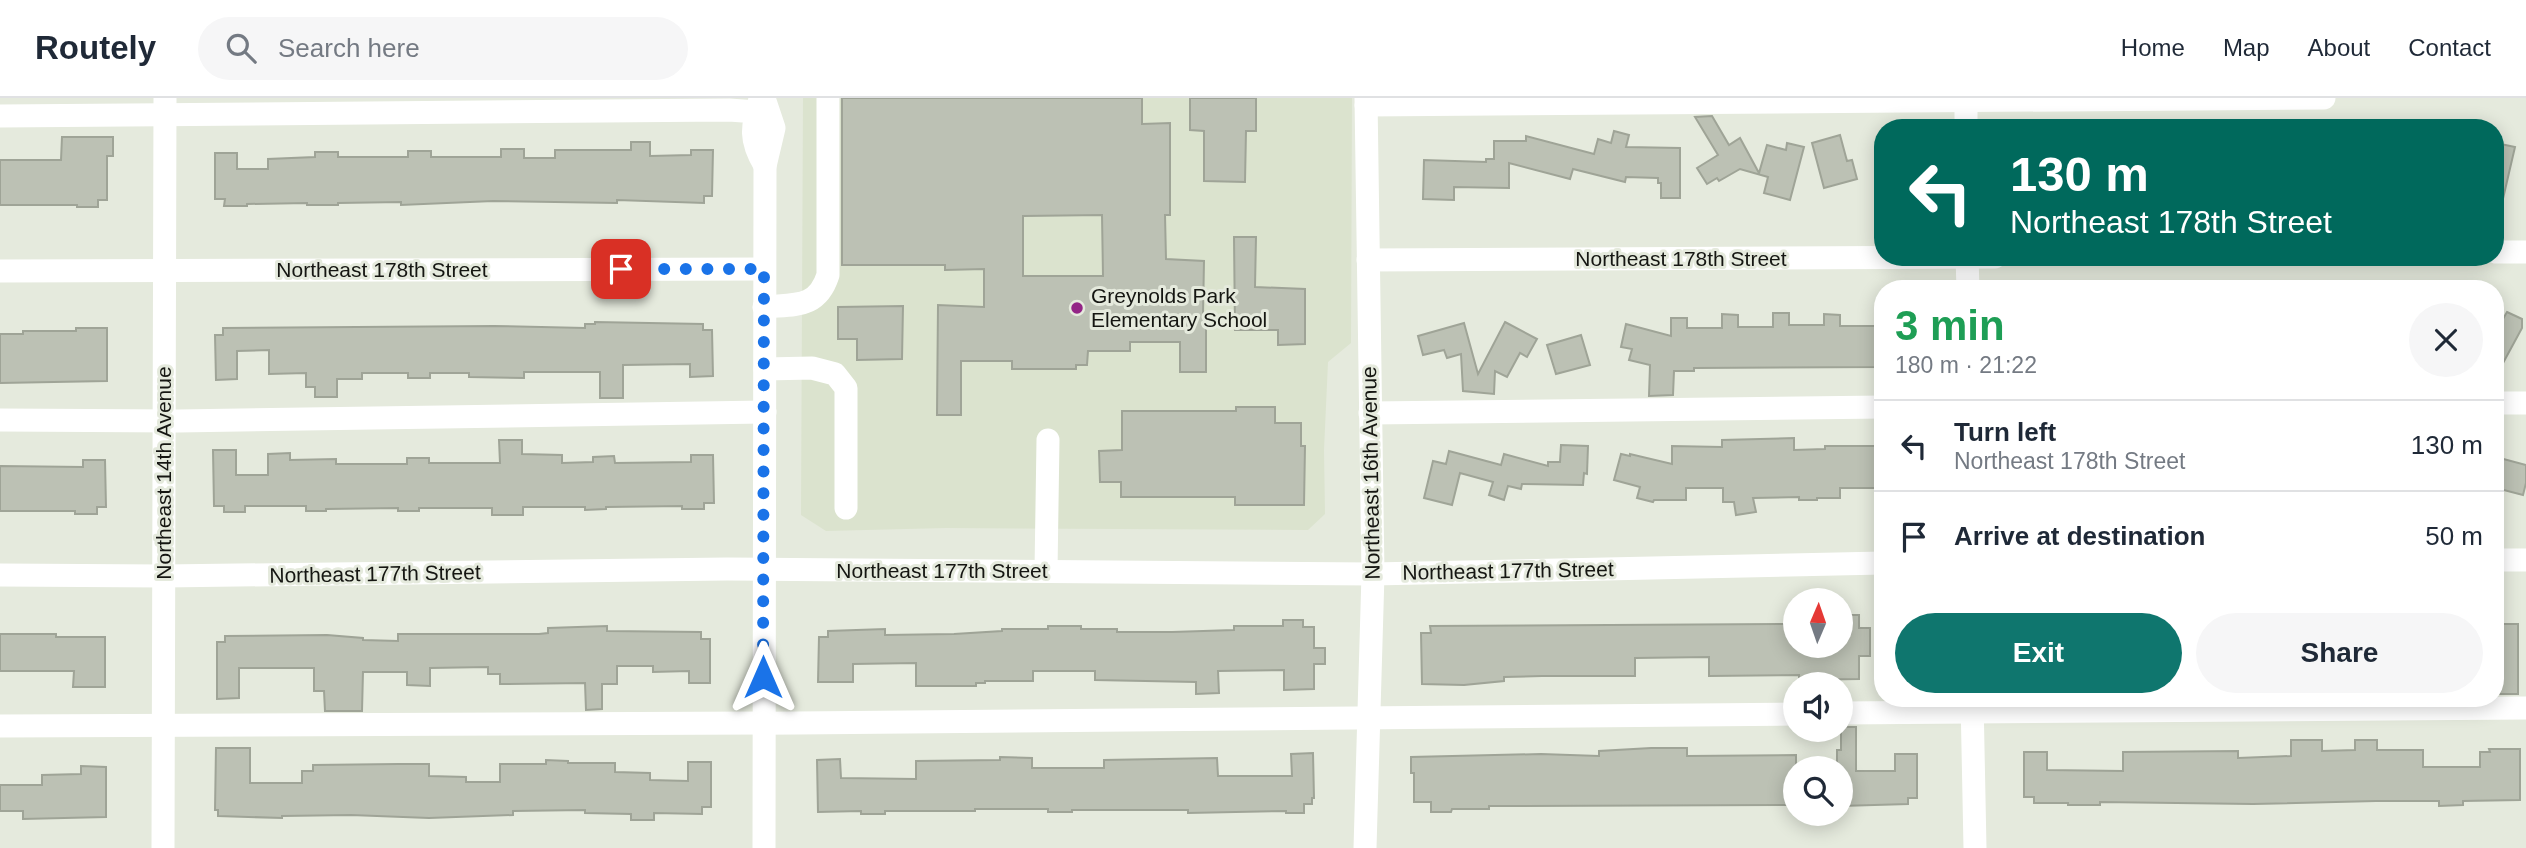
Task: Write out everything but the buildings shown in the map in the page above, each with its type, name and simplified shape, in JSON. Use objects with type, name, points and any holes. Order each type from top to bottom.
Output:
[{"type":"street","points":[[764,307],[809,302],[823,289],[828,275],[828,98]]},
{"type":"street","points":[[1366,102],[2324,98]]},
{"type":"street","points":[[1966,100],[1966,119]]},
{"type":"street","name":"Northeast 16th Avenue","points":[[1365,848],[1373,574],[1366,102]]},
{"type":"street","points":[[0,116],[165,107],[729,110],[761,103]]},
{"type":"street","points":[[761,103],[752,129],[755,149],[765,166],[764,848]]},
{"type":"street","name":"Northeast 14th Avenue","points":[[163,848],[165,107]]},
{"type":"street","points":[[2504,252],[2526,252]]},
{"type":"street","name":"Northeast 178th Street","points":[[1368,260],[1874,257]]},
{"type":"street","name":"Northeast 178th Street","points":[[0,271],[764,269]]},
{"type":"street","points":[[765,369],[812,368],[835,374],[846,388],[846,508]]},
{"type":"street","points":[[2504,403],[2526,403]]},
{"type":"street","points":[[1370,413],[1874,407]]},
{"type":"street","points":[[0,420],[765,412]]},
{"type":"street","points":[[1046,571],[1048,440]]},
{"type":"street","points":[[2504,561],[2526,560]]},
{"type":"street","name":"Northeast 177th Street","points":[[0,575],[763,570],[1373,574],[1874,563]]},
{"type":"street","points":[[1853,712],[1940,707]]},
{"type":"street","points":[[1973,707],[1975,848]]},
{"type":"street","points":[[2342,707],[2526,708]]},
{"type":"street","points":[[0,726],[1783,714]]},
{"type":"shaded area","name":"Greynolds Park Elementary School","points":[[803,98],[1352,98],[1351,343],[1328,362],[1324,450],[1325,514],[1308,530],[946,528],[826,531],[801,515]]},
{"type":"place","name":"Greynolds Park Elementary School","points":[[1077,308]]},
{"type":"route","points":[[621,269],[764,269],[763,677]]}]
